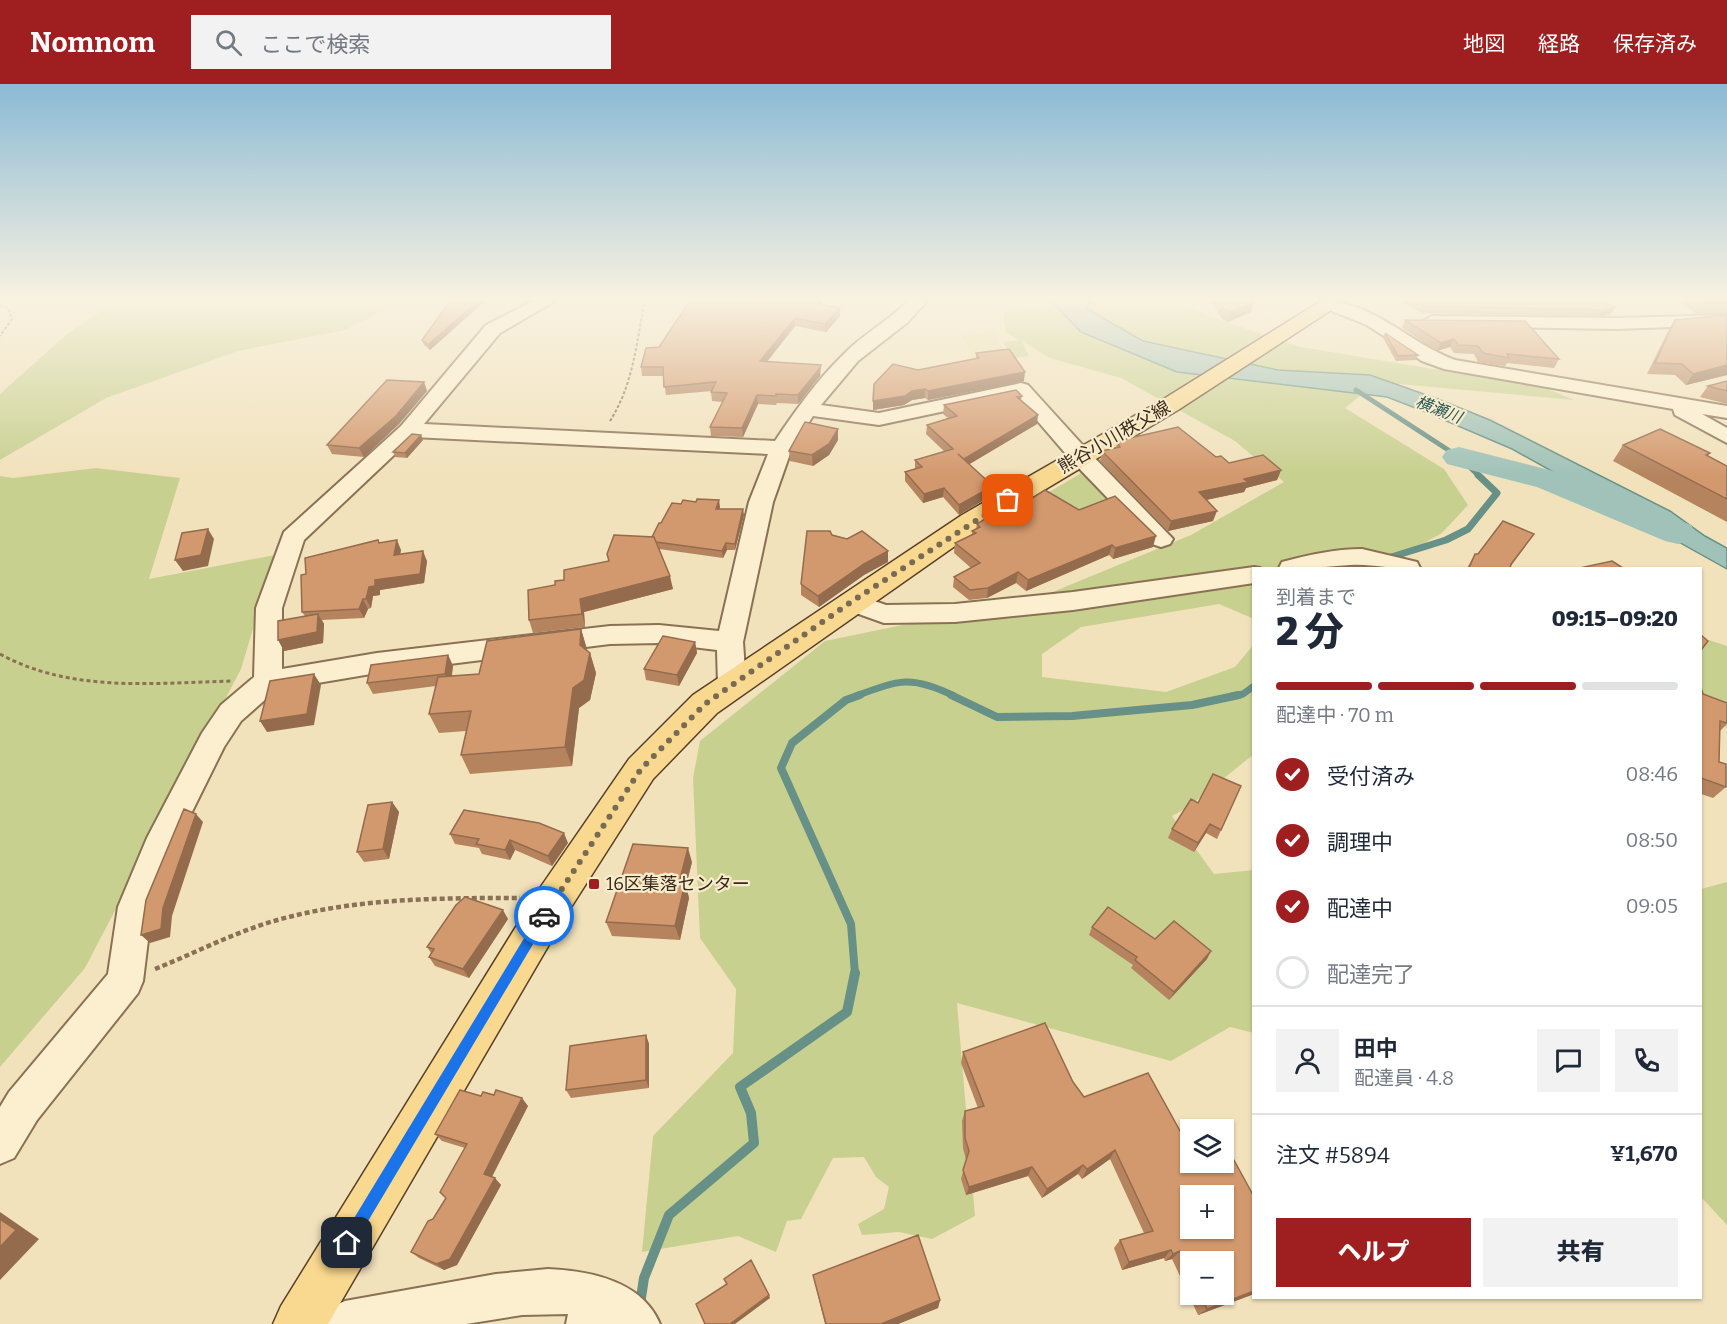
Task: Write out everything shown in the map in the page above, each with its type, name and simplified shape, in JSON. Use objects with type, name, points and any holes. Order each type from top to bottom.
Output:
[{"type":"main road","name":"熊谷小川秩父線","points":[[299,1324],[554,900],[641,769],[705,704],[851,602],[972,521],[1170,405],[1244,359]]},
{"type":"street","points":[[268,681],[269,608],[293,537],[408,430],[468,359]]},
{"type":"street","points":[[732,685],[730,642],[761,502],[781,448],[807,409],[849,359]]},
{"type":"street","points":[[1434,359],[1451,365],[1505,376],[1659,398],[1727,412]]},
{"type":"street","points":[[1659,398],[1704,388]]},
{"type":"street","points":[[807,409],[879,419],[1021,389],[1080,456],[1161,539]]},
{"type":"street","points":[[1659,398],[1727,437]]},
{"type":"street","points":[[408,430],[781,448]]},
{"type":"street","points":[[1296,567],[1354,554],[1404,567]]},
{"type":"street","points":[[851,602],[884,614],[956,613],[1073,601],[1252,575]]},
{"type":"street","points":[[0,1144],[23,1106],[125,981],[135,908],[163,838],[212,741],[231,713],[268,681],[376,663],[610,635],[659,634],[730,642]]},
{"type":"street","points":[[345,1324],[515,1293],[545,1291],[580,1293],[592,1311],[622,1310],[637,1324]]},
{"type":"path","points":[[596,440],[621,405],[631,386],[637,359]]},
{"type":"path","points":[[0,654],[14,664],[31,671],[90,682],[268,681]]},
{"type":"path","points":[[125,981],[273,921],[320,911],[476,897],[554,900]]},
{"type":"green space","points":[[39,359],[216,359],[106,398],[0,460],[0,394]]},
{"type":"green space","points":[[1053,359],[1373,359],[1543,387],[1574,400],[1377,382],[1345,408],[1444,469],[1468,505],[1442,533],[1382,567],[1252,567],[1252,618],[1219,604],[1081,627],[1042,654],[1042,677],[1166,692],[1235,667],[1252,646],[1252,756],[1187,808],[1172,816],[1214,874],[1252,870],[1252,1032],[1230,1027],[1171,1061],[957,1003],[975,1216],[932,1239],[899,1232],[862,1235],[858,1224],[884,1209],[889,1187],[876,1177],[864,1157],[833,1158],[801,1219],[787,1221],[776,1252],[738,1236],[642,1252],[653,1136],[733,1053],[736,989],[700,938],[693,778],[700,741],[825,641],[1043,596],[1191,535],[1284,482],[1235,441],[1121,378]]},
{"type":"green space","points":[[96,468],[180,478],[149,579],[275,555],[241,669],[85,968],[0,1067],[0,476],[13,478]]},
{"type":"green space","points":[[1090,468],[1122,503],[1077,518],[1044,495]]},
{"type":"green space","points":[[1709,640],[1727,646],[1727,728],[1702,704],[1702,641]]},
{"type":"green space","points":[[1727,882],[1727,1225],[1702,1198],[1702,889]]},
{"type":"water","name":"横瀬川","points":[[1145,359],[1226,359],[1278,370],[1370,375],[1438,399],[1490,420],[1670,511],[1705,536],[1727,548],[1727,569],[1512,449],[1387,397],[1177,372]]},
{"type":"building","points":[[643,359],[762,359],[760,361],[821,365],[798,395],[757,395],[742,428],[710,427],[727,393],[711,392],[716,382],[664,387],[663,367],[641,367]]},
{"type":"building","points":[[975,359],[1016,359],[1025,372],[928,391],[925,389],[912,391],[905,396],[873,401],[874,384],[893,364],[918,370]]},
{"type":"building","points":[[1657,359],[1727,359],[1727,365],[1693,374],[1682,364],[1655,363]]},
{"type":"building","points":[[387,380],[424,382],[396,416],[359,448],[327,445]]},
{"type":"building","points":[[1727,381],[1727,391],[1708,386]]},
{"type":"building","points":[[1016,390],[1022,396],[1017,397],[1038,415],[964,459],[958,454],[993,486],[959,505],[944,488],[924,494],[905,472],[922,467],[915,460],[953,449],[927,425],[957,416],[944,405]]},
{"type":"building","points":[[805,422],[838,429],[829,444],[812,455],[789,451]]},
{"type":"building","points":[[1178,427],[1216,457],[1221,456],[1229,463],[1263,455],[1281,470],[1244,479],[1248,482],[1199,492],[1217,511],[1171,521],[1102,451],[1120,447],[1117,441]]},
{"type":"building","points":[[1660,429],[1710,453],[1706,455],[1727,466],[1727,499],[1623,445]]},
{"type":"building","points":[[412,434],[421,435],[405,453],[393,452]]},
{"type":"building","points":[[1045,490],[1079,510],[1115,496],[1156,536],[1115,548],[1112,545],[1028,580],[1018,572],[988,588],[970,590],[954,577],[980,563],[955,543],[976,533],[972,531],[980,527],[977,524],[1003,507],[1007,514]]},
{"type":"building","points":[[697,499],[719,500],[716,509],[743,509],[735,544],[726,543],[722,551],[656,542],[652,537],[672,503],[681,504],[683,500],[696,502]]},
{"type":"building","points":[[1503,521],[1534,534],[1510,567],[1469,567],[1475,554],[1478,554]]},
{"type":"building","points":[[208,529],[201,555],[175,560],[182,533]]},
{"type":"building","points":[[807,531],[830,531],[832,535],[847,539],[862,531],[888,551],[864,564],[818,596],[801,584]]},
{"type":"building","points":[[614,535],[654,537],[670,576],[580,599],[582,614],[529,620],[528,590],[555,585],[555,581],[564,580],[564,570],[609,561],[607,554]]},
{"type":"building","points":[[378,540],[379,543],[397,540],[394,555],[423,551],[420,574],[375,580],[375,586],[369,587],[366,599],[363,599],[359,609],[302,612],[301,575],[306,574],[305,558]]},
{"type":"building","points":[[1612,561],[1621,567],[1585,567]]},
{"type":"building","points":[[318,614],[317,632],[278,640],[278,621]]},
{"type":"building","points":[[581,629],[580,645],[590,653],[584,680],[573,688],[565,747],[461,755],[471,711],[429,714],[438,677],[479,674],[487,641]]},
{"type":"building","points":[[663,636],[695,642],[677,675],[644,669]]},
{"type":"building","points":[[1702,636],[1708,641],[1702,649]]},
{"type":"building","points":[[448,655],[445,674],[367,683],[371,665]]},
{"type":"building","points":[[314,674],[307,714],[260,721],[270,681]]},
{"type":"building","points":[[1702,691],[1703,694],[1727,703],[1727,723],[1720,721],[1719,762],[1726,764],[1726,787],[1702,778]]},
{"type":"building","points":[[1213,774],[1241,786],[1221,830],[1210,824],[1198,843],[1172,829],[1191,799],[1198,803]]},
{"type":"building","points":[[392,802],[383,849],[357,852],[368,805]]},
{"type":"building","points":[[184,809],[196,814],[163,908],[161,929],[141,935],[146,900]]},
{"type":"building","points":[[464,810],[539,823],[564,833],[548,856],[510,840],[505,850],[476,844],[479,839],[450,834]]},
{"type":"building","points":[[633,844],[688,848],[679,883],[685,883],[675,926],[606,922]]},
{"type":"building","points":[[465,897],[503,910],[463,969],[429,957],[434,949],[427,947],[456,905]]},
{"type":"building","points":[[1108,907],[1155,939],[1174,921],[1211,951],[1174,992],[1135,960],[1137,957],[1092,927]]},
{"type":"building","points":[[1045,1023],[1073,1082],[1084,1097],[1148,1073],[1180,1131],[1180,1173],[1234,1173],[1234,1160],[1252,1193],[1252,1292],[1234,1299],[1234,1251],[1180,1251],[1173,1254],[1171,1250],[1129,1262],[1120,1240],[1153,1231],[1115,1150],[1087,1169],[1083,1165],[1047,1189],[1032,1167],[969,1187],[963,1170],[969,1151],[965,1138],[965,1111],[984,1106],[963,1052]]},
{"type":"building","points":[[646,1035],[646,1080],[566,1090],[570,1046]]},
{"type":"building","points":[[460,1090],[481,1096],[483,1092],[494,1095],[496,1090],[522,1098],[484,1174],[495,1178],[450,1259],[436,1264],[411,1252],[428,1221],[433,1219],[446,1198],[440,1192],[467,1144],[435,1134]]},
{"type":"building","points":[[0,1219],[16,1230],[0,1247]]},
{"type":"building","points":[[918,1235],[940,1300],[881,1324],[826,1324],[813,1275]]},
{"type":"building","points":[[751,1260],[769,1295],[730,1324],[705,1324],[696,1304],[727,1284],[724,1279]]},
{"type":"building","points":[[1205,1305],[1217,1305],[1207,1309]]},
{"type":"waterway","points":[[1356,390],[1459,457],[1479,476]]},
{"type":"waterway","points":[[1459,457],[1549,480],[1678,533]]},
{"type":"waterway","points":[[1359,567],[1446,540],[1468,529],[1497,493],[1478,475]]},
{"type":"waterway","points":[[856,696],[883,686],[905,682],[927,685],[954,696]]},
{"type":"waterway","points":[[1232,696],[1243,694],[1252,687]]},
{"type":"waterway","points":[[855,973],[851,924],[781,768],[792,743],[846,700],[860,695]]},
{"type":"waterway","points":[[951,695],[997,717],[1072,716],[1192,705],[1239,695]]},
{"type":"waterway","points":[[637,1324],[644,1278],[669,1215],[754,1143],[751,1113],[740,1087],[847,1012],[855,973]]},
{"type":"way so far","points":[[544,916],[641,769],[705,704],[851,602],[972,521],[1008,500]]},
{"type":"place","name":"16区集落センター","points":[[594,884]]},
{"type":"route","points":[[347,1243],[544,916]]}]
